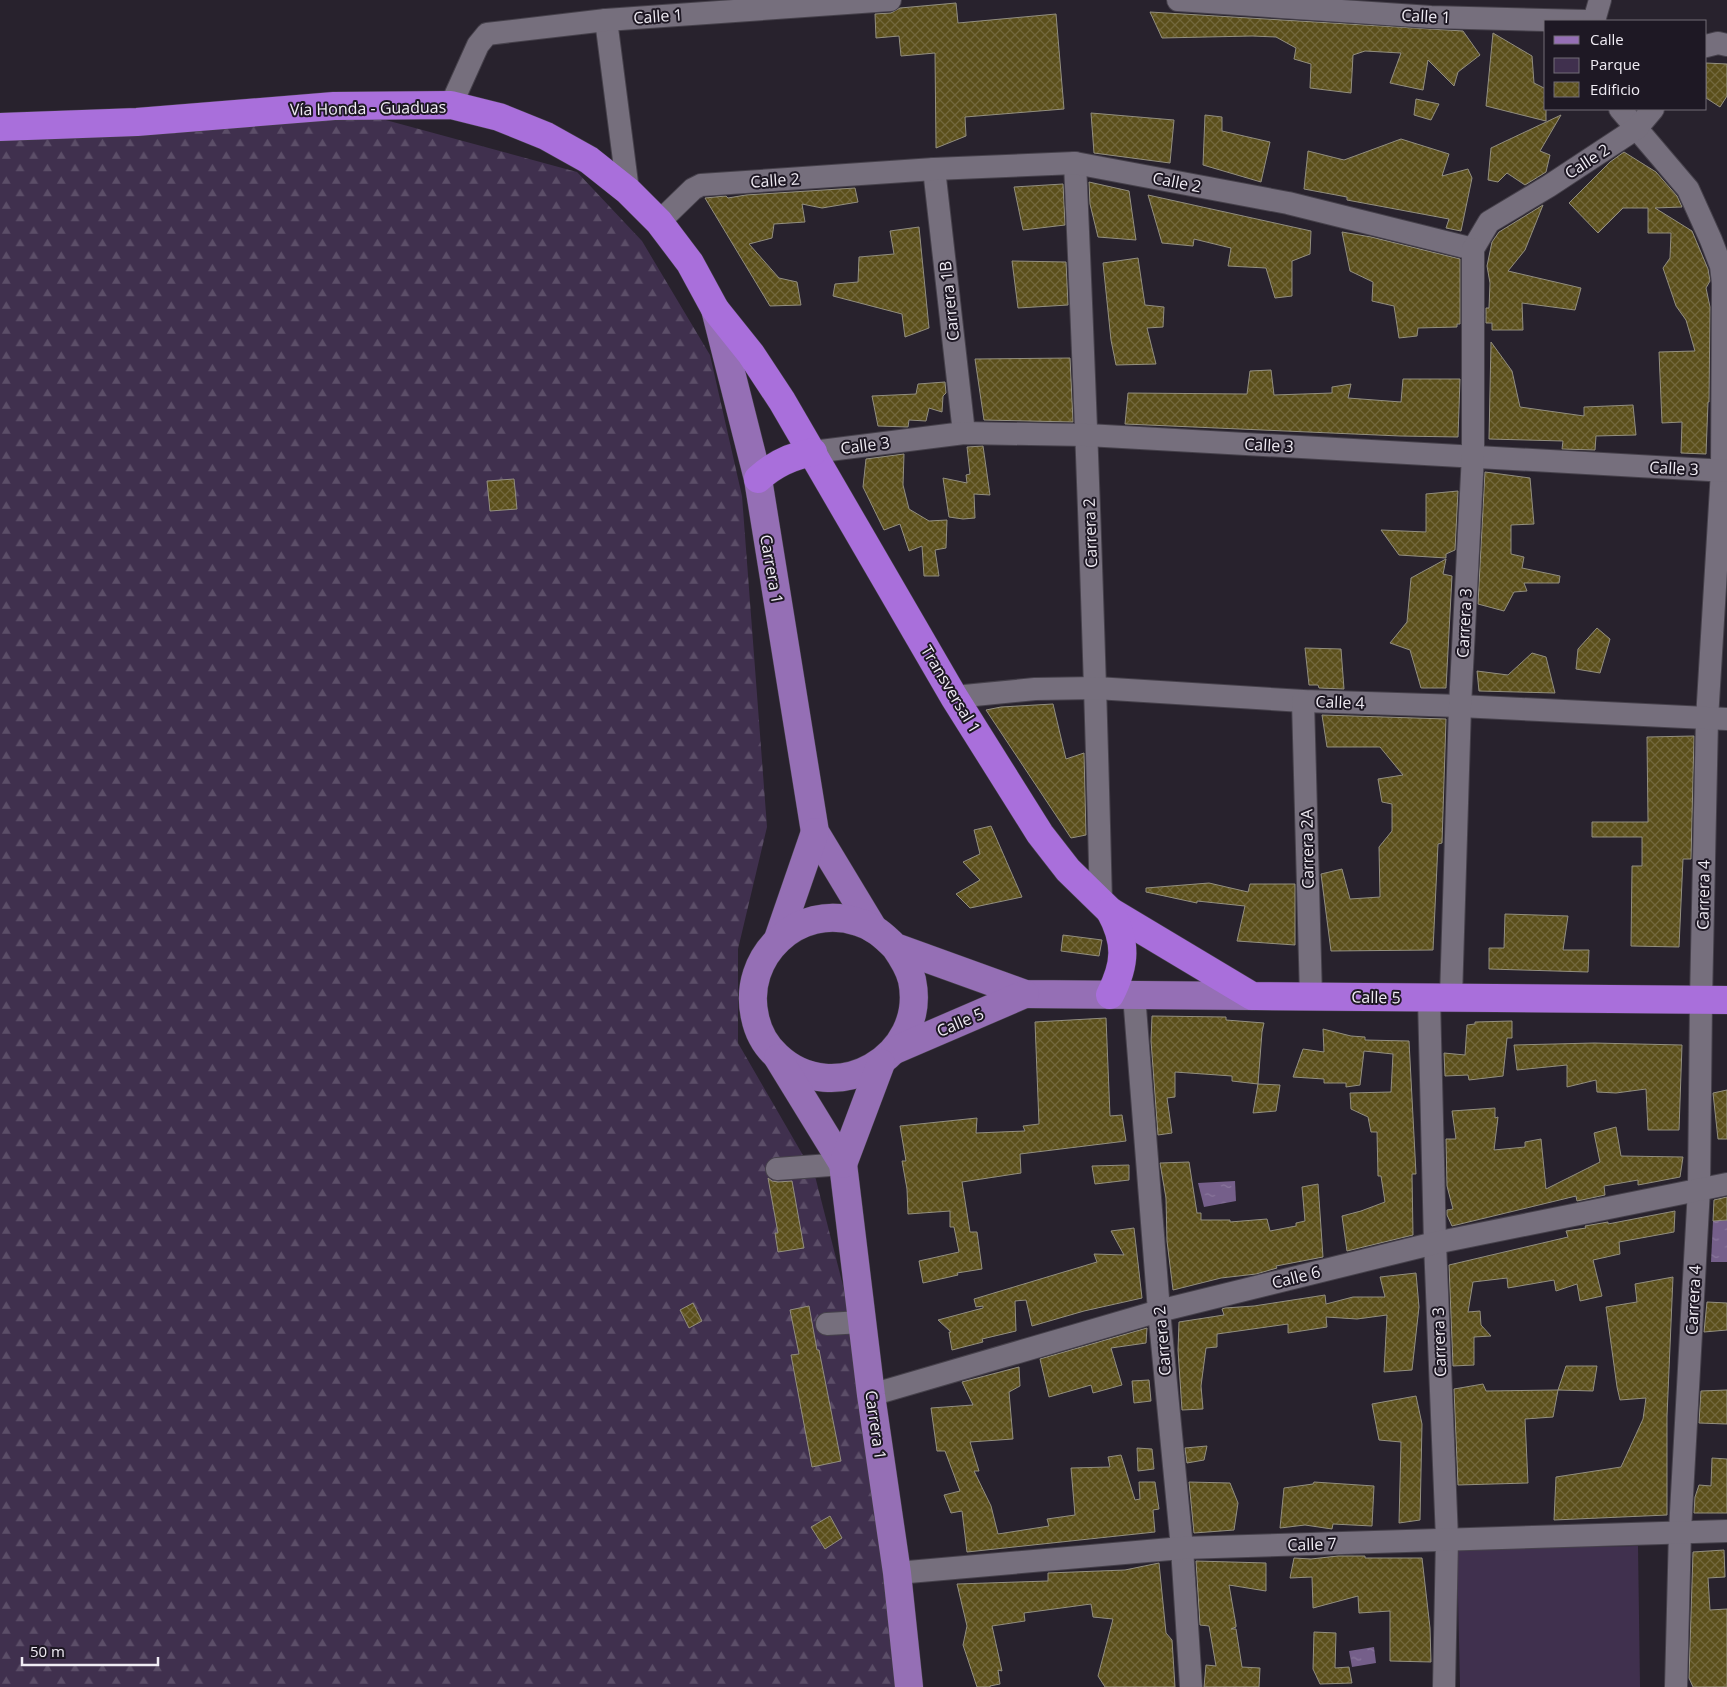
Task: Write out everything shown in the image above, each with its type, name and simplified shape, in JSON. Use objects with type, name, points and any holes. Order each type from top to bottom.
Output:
[{"type":"highway","name":"Vía Honda - Guaduas","points":[[0,127],[138,122],[334,106],[451,105],[499,117],[546,136],[589,160],[628,191],[659,222],[690,264],[715,309]]},
{"type":"highway","name":"Transversal 1","points":[[715,309],[751,354],[812,452],[954,696],[1040,834],[1068,870],[1105,907],[1118,927],[1122,944],[1122,962],[1118,979],[1122,995]]},
{"type":"highway","points":[[758,479],[769,469],[783,461],[797,455],[812,452]]},
{"type":"highway","name":"Transversal 1","points":[[1105,907],[1252,996]]},
{"type":"highway","name":"Calle 5","points":[[1252,996],[1714,1000]]},
{"type":"main road","name":"Carrera 1","points":[[715,309],[758,479],[815,832],[873,928]]},
{"type":"main road","name":"Carrera 1","points":[[778,939],[815,832]]},
{"type":"main road","points":[[823,918],[857,921],[873,928],[885,936],[895,947],[905,962],[912,980],[914,998],[912,1017],[905,1034],[888,1056],[865,1072],[847,1077],[828,1078],[810,1075],[792,1068],[777,1056],[765,1042],[757,1025],[752,1007],[757,970],[765,954],[778,939],[791,929],[823,918]]},
{"type":"main road","name":"Calle 5","points":[[895,947],[1025,994],[1252,996]]},
{"type":"main road","name":"Calle 5","points":[[888,1056],[1025,994]]},
{"type":"main road","name":"Carrera 1","points":[[777,1056],[842,1164],[871,1395],[897,1573],[909,1687]]},
{"type":"main road","name":"Carrera 1","points":[[842,1164],[888,1056]]},
{"type":"street","name":"Calle 1","points":[[451,105],[478,45],[487,34],[606,20],[890,0]]},
{"type":"street","name":"Calle 1","points":[[1178,0],[1431,17],[1546,20]]},
{"type":"street","points":[[1594,20],[1600,0]]},
{"type":"street","points":[[606,20],[628,191]]},
{"type":"street","name":"Carrera 4","points":[[1621,110],[1688,189],[1721,266],[1723,283],[1725,471],[1717,719],[1714,1000],[1699,1189],[1680,1531],[1676,1687]]},
{"type":"street","name":"Calle 2","points":[[659,222],[693,189],[701,185],[934,169],[1075,163],[1288,204],[1473,249],[1489,222],[1549,186],[1637,128],[1652,110]]},
{"type":"street","name":"Carrera 2","points":[[1075,163],[1105,907]]},
{"type":"street","name":"Carrera 1B","points":[[934,169],[964,433]]},
{"type":"street","name":"Carrera 3","points":[[1444,1687],[1447,1540],[1435,1243],[1440,998],[1460,706],[1473,455],[1473,249]]},
{"type":"street","name":"Calle 3","points":[[812,452],[964,433],[1087,435],[1473,455],[1725,471]]},
{"type":"street","name":"Calle 4","points":[[954,696],[1035,689],[1096,688],[1304,701],[1460,706],[1717,719]]},
{"type":"street","name":"Carrera 2A","points":[[1304,701],[1310,996]]},
{"type":"street","name":"Carrera 2","points":[[1122,995],[1159,1311],[1182,1548],[1191,1687]]},
{"type":"street","points":[[777,1169],[842,1164]]},
{"type":"street","name":"Calle 6","points":[[871,1395],[1159,1311],[1435,1243],[1727,1184]]},
{"type":"street","points":[[827,1324],[862,1322]]},
{"type":"street","name":"Calle 7","points":[[897,1573],[1182,1548],[1727,1531]]},
{"type":"green space","points":[[334,106],[577,172],[642,241],[710,355],[742,496],[767,827],[738,949],[738,1043],[815,1176],[871,1395],[909,1687],[0,1687],[0,127]]},
{"type":"green space","points":[[1638,1546],[1640,1687],[1460,1687],[1457,1549]]},
{"type":"water","points":[[1235,1181],[1236,1201],[1204,1207],[1198,1183]]},
{"type":"water","points":[[1727,1220],[1727,1262],[1711,1262],[1713,1221]]},
{"type":"water","points":[[1374,1647],[1376,1663],[1352,1667],[1349,1651]]},
{"type":"building","points":[[956,3],[958,23],[1056,14],[1064,109],[965,117],[966,136],[936,148],[935,53],[901,56],[899,36],[876,38],[875,14],[891,13],[900,8]]},
{"type":"building","points":[[1150,12],[1463,31],[1480,55],[1458,72],[1454,86],[1428,60],[1423,90],[1390,83],[1401,53],[1365,51],[1353,55],[1351,93],[1310,88],[1311,64],[1294,59],[1296,48],[1276,37],[1162,38]]},
{"type":"building","points":[[1493,33],[1532,56],[1534,83],[1544,88],[1546,121],[1486,106]]},
{"type":"building","points":[[1707,63],[1727,64],[1727,96],[1720,107],[1707,99]]},
{"type":"building","points":[[1416,99],[1439,104],[1431,120],[1414,115]]},
{"type":"building","points":[[1091,113],[1174,120],[1170,163],[1094,153]]},
{"type":"building","points":[[1205,115],[1222,117],[1222,131],[1270,142],[1261,182],[1203,165]]},
{"type":"building","points":[[1561,115],[1540,151],[1550,155],[1546,172],[1525,185],[1507,173],[1498,182],[1488,180],[1491,148]]},
{"type":"building","points":[[1401,139],[1449,154],[1442,176],[1468,169],[1472,178],[1461,231],[1446,228],[1449,219],[1347,200],[1347,197],[1304,189],[1308,151],[1344,160]]},
{"type":"building","points":[[1624,152],[1656,172],[1677,196],[1682,207],[1655,208],[1692,231],[1708,269],[1710,281],[1706,288],[1710,307],[1709,402],[1706,454],[1681,453],[1682,422],[1662,423],[1659,352],[1695,351],[1686,320],[1676,306],[1663,268],[1670,258],[1671,233],[1648,233],[1648,208],[1623,208],[1598,233],[1569,203],[1610,162]]},
{"type":"building","points":[[1089,182],[1129,191],[1136,240],[1098,237],[1090,204]]},
{"type":"building","points":[[1063,184],[1065,225],[1023,230],[1014,187]]},
{"type":"building","points":[[855,188],[858,202],[822,208],[802,204],[805,222],[774,224],[772,238],[749,244],[779,278],[797,282],[801,305],[770,306],[705,198],[726,196],[728,198],[746,195]]},
{"type":"building","points":[[1148,195],[1311,231],[1310,254],[1292,261],[1292,296],[1275,298],[1266,268],[1228,266],[1231,248],[1194,239],[1193,246],[1162,243]]},
{"type":"building","points":[[1543,205],[1525,250],[1508,271],[1581,288],[1575,310],[1522,303],[1523,330],[1492,330],[1492,323],[1486,323],[1486,308],[1489,308],[1490,283],[1487,266],[1492,242],[1499,232]]},
{"type":"building","points":[[919,227],[929,328],[905,337],[902,314],[833,296],[835,284],[858,282],[859,257],[894,254],[890,231]]},
{"type":"building","points":[[1342,232],[1371,237],[1460,259],[1460,324],[1457,324],[1457,327],[1418,328],[1417,336],[1399,338],[1394,306],[1372,301],[1373,282],[1350,271]]},
{"type":"building","points":[[1138,258],[1145,305],[1164,307],[1163,327],[1147,328],[1156,364],[1116,365],[1111,340],[1103,263]]},
{"type":"building","points":[[1012,261],[1066,262],[1068,305],[1018,308]]},
{"type":"building","points":[[1491,342],[1512,371],[1520,407],[1584,416],[1584,407],[1633,405],[1636,435],[1596,436],[1595,450],[1562,449],[1563,441],[1489,439]]},
{"type":"building","points":[[1070,358],[1073,422],[984,420],[975,359]]},
{"type":"building","points":[[1271,370],[1274,395],[1332,393],[1332,387],[1351,384],[1348,398],[1401,402],[1403,379],[1460,379],[1458,437],[1125,424],[1128,393],[1247,394],[1250,371]]},
{"type":"building","points":[[945,382],[946,393],[943,396],[942,412],[929,408],[926,421],[909,420],[908,427],[878,426],[872,396],[916,394],[918,384]]},
{"type":"building","points":[[983,446],[990,495],[974,494],[975,518],[949,517],[943,478],[967,483],[966,475],[970,474],[967,447]]},
{"type":"building","points":[[904,454],[903,485],[909,509],[929,521],[947,520],[946,548],[935,550],[939,576],[924,576],[922,546],[909,551],[900,524],[884,530],[863,487],[866,459]]},
{"type":"building","points":[[1485,472],[1530,478],[1534,524],[1511,525],[1511,554],[1524,557],[1522,568],[1560,576],[1559,583],[1524,583],[1527,591],[1514,592],[1504,611],[1478,604]]},
{"type":"building","points":[[514,479],[517,509],[490,511],[487,481]]},
{"type":"building","points":[[1458,491],[1455,550],[1446,554],[1446,558],[1399,555],[1381,530],[1426,532],[1426,494]]},
{"type":"building","points":[[1446,559],[1443,574],[1452,576],[1446,688],[1421,688],[1410,650],[1390,643],[1407,622],[1411,578]]},
{"type":"building","points":[[1597,628],[1610,639],[1600,673],[1576,669],[1578,649]]},
{"type":"building","points":[[1305,648],[1341,649],[1344,689],[1319,688],[1318,685],[1309,685]]},
{"type":"building","points":[[1532,653],[1546,657],[1555,693],[1479,691],[1477,671],[1508,675]]},
{"type":"building","points":[[1053,704],[1066,759],[1084,753],[1086,835],[1071,838],[986,710],[1001,707]]},
{"type":"building","points":[[1322,715],[1446,719],[1442,843],[1438,844],[1433,950],[1331,951],[1321,874],[1342,869],[1350,899],[1380,897],[1379,847],[1392,831],[1392,804],[1382,802],[1378,779],[1403,775],[1380,747],[1327,747]]},
{"type":"building","points":[[1694,736],[1691,859],[1683,859],[1679,947],[1631,946],[1632,866],[1642,866],[1642,837],[1592,837],[1592,822],[1648,822],[1647,737]]},
{"type":"building","points":[[991,826],[1022,897],[970,908],[956,894],[980,880],[963,862],[980,854],[974,830]]},
{"type":"building","points":[[1209,883],[1248,892],[1250,884],[1295,884],[1295,945],[1237,941],[1245,906],[1197,901],[1197,903],[1146,892],[1146,888]]},
{"type":"building","points":[[1505,914],[1568,916],[1563,950],[1589,950],[1588,972],[1489,969],[1489,948],[1504,948]]},
{"type":"building","points":[[1063,935],[1102,940],[1099,956],[1061,951]]},
{"type":"building","points":[[1152,1016],[1226,1017],[1226,1020],[1264,1023],[1258,1084],[1232,1081],[1232,1076],[1175,1072],[1175,1097],[1167,1098],[1172,1133],[1158,1135],[1151,1041]]},
{"type":"building","points":[[1106,1018],[1110,1116],[1122,1115],[1126,1141],[1020,1154],[1021,1173],[962,1182],[970,1232],[977,1232],[982,1269],[957,1273],[958,1275],[923,1283],[919,1261],[959,1252],[954,1227],[950,1227],[950,1211],[908,1214],[907,1189],[902,1161],[906,1161],[900,1126],[977,1118],[976,1133],[1025,1131],[1023,1126],[1039,1124],[1035,1022]]},
{"type":"building","points":[[1512,1021],[1512,1038],[1507,1038],[1503,1076],[1469,1080],[1468,1075],[1445,1076],[1444,1053],[1465,1055],[1467,1025],[1475,1024],[1475,1022]]},
{"type":"building","points":[[1323,1029],[1351,1036],[1365,1037],[1365,1040],[1409,1041],[1416,1174],[1412,1174],[1413,1235],[1347,1251],[1342,1216],[1385,1202],[1381,1176],[1378,1176],[1377,1132],[1371,1132],[1368,1117],[1351,1109],[1350,1093],[1391,1092],[1393,1054],[1364,1051],[1360,1085],[1346,1087],[1346,1083],[1324,1083],[1324,1079],[1293,1077],[1303,1049],[1324,1052]]},
{"type":"building","points":[[1594,1043],[1682,1045],[1679,1130],[1648,1130],[1646,1089],[1616,1093],[1597,1092],[1596,1080],[1567,1087],[1567,1065],[1517,1070],[1514,1045]]},
{"type":"building","points":[[1258,1084],[1280,1085],[1276,1111],[1253,1113]]},
{"type":"building","points":[[1727,1090],[1727,1139],[1718,1139],[1713,1093]]},
{"type":"building","points":[[1495,1108],[1495,1118],[1498,1117],[1494,1150],[1525,1147],[1525,1142],[1541,1139],[1546,1189],[1600,1162],[1594,1133],[1616,1127],[1621,1156],[1683,1157],[1680,1177],[1638,1185],[1638,1180],[1604,1186],[1605,1195],[1577,1201],[1576,1196],[1452,1226],[1447,1215],[1447,1210],[1453,1209],[1447,1186],[1446,1139],[1456,1139],[1452,1111]]},
{"type":"building","points":[[1189,1162],[1197,1213],[1201,1213],[1201,1220],[1230,1220],[1230,1222],[1267,1219],[1270,1231],[1296,1226],[1296,1223],[1305,1221],[1302,1187],[1318,1184],[1323,1257],[1276,1266],[1277,1268],[1256,1274],[1221,1278],[1173,1290],[1167,1241],[1166,1198],[1160,1163]]},
{"type":"building","points":[[1129,1165],[1129,1180],[1095,1184],[1092,1166]]},
{"type":"building","points":[[768,1178],[778,1182],[792,1181],[804,1248],[778,1252],[775,1233],[778,1233]]},
{"type":"building","points":[[1727,1197],[1727,1220],[1713,1221],[1714,1200]]},
{"type":"building","points":[[1675,1211],[1674,1232],[1619,1242],[1620,1254],[1593,1260],[1602,1296],[1580,1301],[1577,1284],[1556,1291],[1554,1280],[1508,1288],[1507,1278],[1473,1282],[1468,1312],[1480,1311],[1481,1325],[1491,1336],[1474,1337],[1474,1365],[1453,1366],[1449,1265],[1568,1237],[1566,1231],[1586,1228],[1585,1226],[1608,1222],[1608,1224]]},
{"type":"building","points":[[1134,1228],[1142,1298],[1084,1311],[1032,1326],[1026,1300],[1015,1301],[1016,1331],[982,1339],[983,1342],[952,1350],[949,1332],[951,1332],[938,1320],[983,1308],[983,1306],[976,1307],[974,1299],[1097,1262],[1094,1254],[1124,1255],[1111,1231]]},
{"type":"building","points":[[1416,1273],[1419,1307],[1412,1370],[1384,1372],[1387,1315],[1357,1319],[1326,1317],[1327,1327],[1288,1333],[1288,1324],[1217,1334],[1217,1347],[1206,1348],[1201,1386],[1203,1409],[1182,1410],[1178,1350],[1179,1322],[1224,1315],[1222,1309],[1225,1308],[1254,1306],[1325,1295],[1326,1304],[1353,1297],[1385,1297],[1380,1277]]},
{"type":"building","points":[[1673,1277],[1667,1416],[1667,1515],[1554,1520],[1556,1477],[1621,1467],[1643,1419],[1646,1398],[1620,1400],[1606,1307],[1637,1302],[1635,1284]]},
{"type":"building","points":[[1707,1302],[1727,1303],[1727,1330],[1704,1332]]},
{"type":"building","points":[[693,1303],[702,1321],[689,1328],[680,1310]]},
{"type":"building","points":[[809,1306],[841,1461],[812,1467],[791,1355],[799,1354],[790,1310]]},
{"type":"building","points":[[1147,1328],[1146,1343],[1111,1348],[1122,1385],[1093,1393],[1091,1385],[1049,1397],[1040,1359]]},
{"type":"building","points":[[1566,1366],[1597,1366],[1593,1391],[1558,1390]]},
{"type":"building","points":[[1019,1367],[1020,1386],[1009,1392],[1013,1439],[970,1442],[979,1471],[974,1471],[991,1506],[998,1534],[1049,1526],[1047,1519],[1075,1515],[1071,1468],[1110,1467],[1108,1457],[1121,1455],[1135,1500],[1140,1499],[1139,1482],[1155,1482],[1159,1509],[1153,1510],[1155,1532],[967,1552],[962,1511],[951,1513],[944,1495],[960,1491],[945,1451],[937,1451],[931,1408],[973,1405],[962,1382]]},
{"type":"building","points":[[1149,1380],[1151,1401],[1134,1403],[1132,1381]]},
{"type":"building","points":[[1483,1384],[1486,1391],[1558,1390],[1553,1417],[1525,1419],[1528,1483],[1458,1485],[1454,1389]]},
{"type":"building","points":[[1727,1390],[1727,1424],[1699,1423],[1701,1391]]},
{"type":"building","points":[[1416,1396],[1422,1424],[1420,1520],[1399,1523],[1401,1442],[1379,1440],[1372,1404]]},
{"type":"building","points":[[1207,1446],[1204,1460],[1187,1463],[1185,1448]]},
{"type":"building","points":[[1137,1448],[1152,1449],[1154,1469],[1138,1471]]},
{"type":"building","points":[[1712,1458],[1727,1459],[1727,1513],[1694,1513],[1695,1497],[1699,1485],[1711,1486]]},
{"type":"building","points":[[1189,1482],[1230,1483],[1238,1503],[1234,1530],[1194,1533]]},
{"type":"building","points":[[1314,1482],[1374,1486],[1372,1526],[1333,1524],[1332,1529],[1305,1525],[1280,1528],[1284,1488],[1313,1484]]},
{"type":"building","points":[[830,1516],[842,1538],[825,1549],[811,1527]]},
{"type":"building","points":[[1724,1550],[1725,1577],[1708,1578],[1710,1610],[1727,1609],[1727,1687],[1693,1687],[1689,1678],[1693,1552]]},
{"type":"building","points":[[1338,1556],[1422,1558],[1430,1628],[1431,1662],[1390,1661],[1390,1611],[1359,1613],[1358,1596],[1313,1608],[1312,1577],[1290,1578],[1294,1558],[1311,1559]]},
{"type":"building","points":[[1196,1561],[1266,1563],[1266,1591],[1229,1585],[1236,1625],[1236,1627],[1231,1629],[1236,1629],[1242,1667],[1260,1668],[1259,1687],[1204,1687],[1206,1665],[1216,1666],[1209,1626],[1200,1625]]},
{"type":"building","points":[[1159,1563],[1166,1633],[1172,1640],[1175,1687],[1105,1687],[1098,1676],[1113,1619],[1093,1617],[1091,1604],[1024,1613],[1025,1621],[992,1626],[1002,1671],[998,1670],[1000,1684],[990,1687],[977,1687],[963,1645],[967,1626],[957,1584],[1048,1581],[1048,1573],[1125,1570]]},
{"type":"building","points":[[1314,1632],[1336,1633],[1335,1668],[1349,1667],[1352,1683],[1320,1684],[1313,1669]]}]
